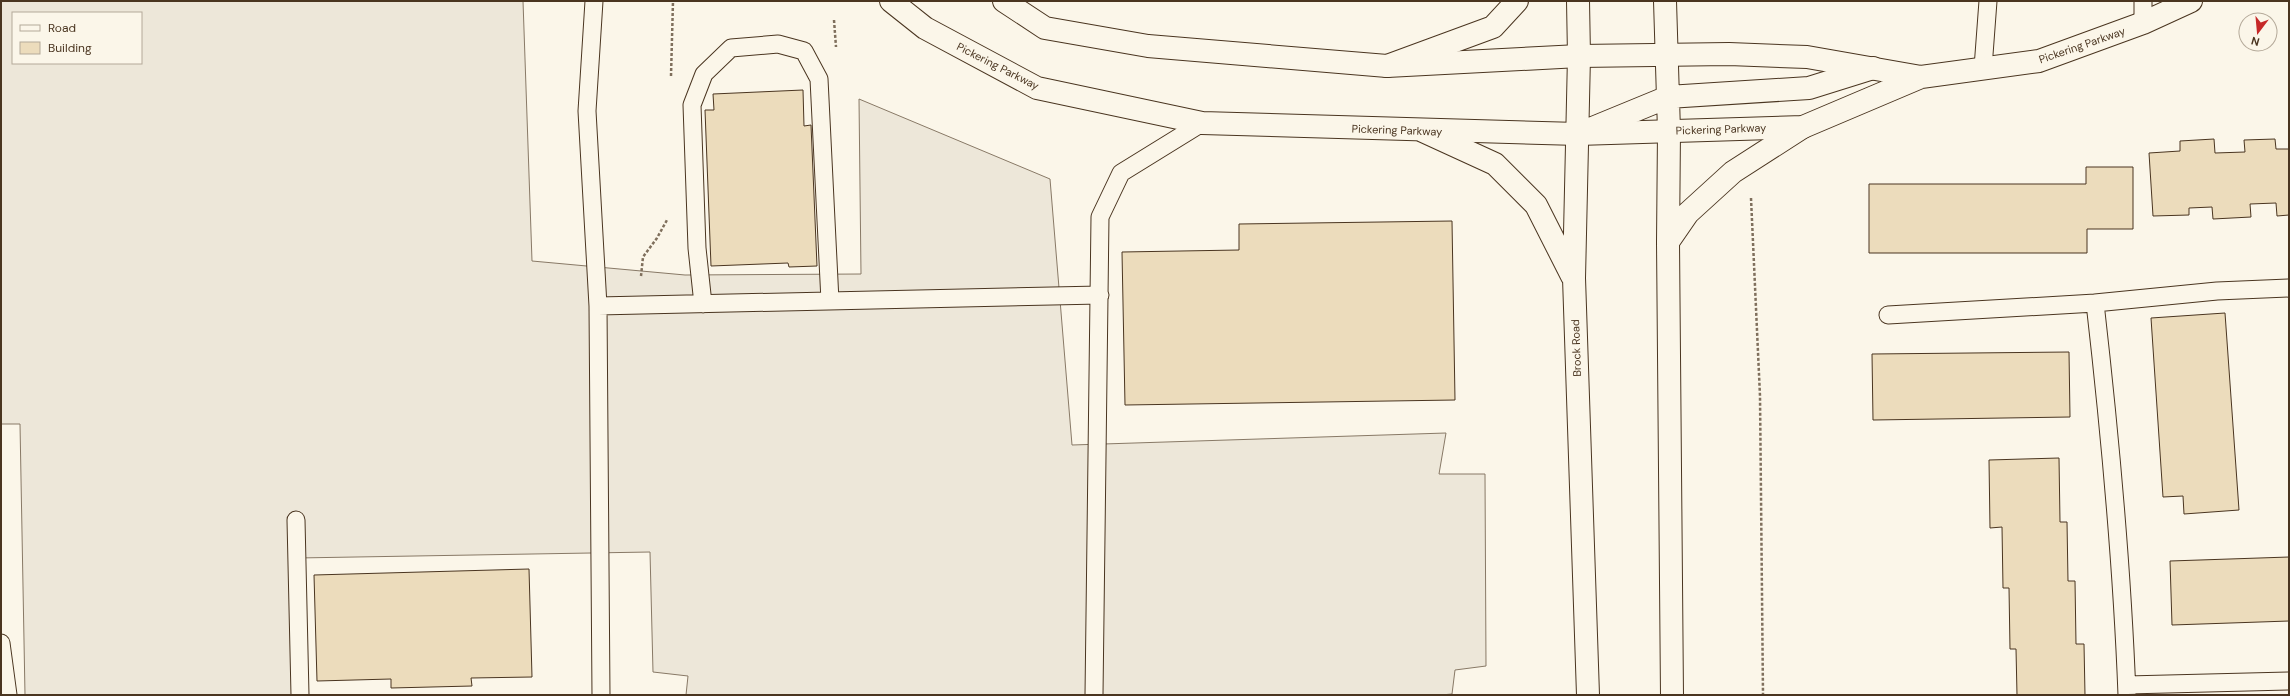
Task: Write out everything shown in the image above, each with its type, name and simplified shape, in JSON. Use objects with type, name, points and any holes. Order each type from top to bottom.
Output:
[{"type":"street","name":"Pickering Parkway","points":[[891,1],[925,28],[1037,88],[1202,123],[1423,131],[1578,134],[1803,127],[1921,77],[2039,61],[2143,23],[2192,1]]},
{"type":"street","name":"Pickering Parkway","points":[[1004,1],[1045,28],[1148,46],[1387,66],[1579,56],[1729,54],[1807,57],[1921,77]]},
{"type":"street","points":[[1387,66],[1493,26],[1516,1]]},
{"type":"street","name":"Brock Road","points":[[1578,1],[1578,134],[1574,278],[1588,695]]},
{"type":"street","points":[[1665,1],[1669,131],[1668,242],[1672,695]]},
{"type":"street","points":[[1578,134],[1668,97],[1809,88],[1873,68]]},
{"type":"street","points":[[1668,242],[1688,213],[1733,172],[1803,127]]},
{"type":"street","points":[[1423,131],[1495,164],[1536,205],[1574,278]]},
{"type":"lane","points":[[594,1],[586,110],[598,306],[602,695]]},
{"type":"lane","points":[[1983,68],[1988,1]]},
{"type":"lane","points":[[2143,1],[2143,23]]},
{"type":"lane","points":[[703,304],[697,248],[692,105],[704,74],[731,48],[778,44],[804,51],[818,79],[830,301]]},
{"type":"lane","points":[[1094,695],[1100,217],[1121,173],[1202,123]]},
{"type":"lane","points":[[1888,315],[2094,303],[2217,291],[2289,288]]},
{"type":"lane","points":[[598,306],[1100,295]]},
{"type":"lane","points":[[2094,303],[2109,422],[2120,557],[2127,690],[2289,680]]},
{"type":"lane","points":[[296,520],[300,695]]},
{"type":"lane","points":[[1,643],[8,695]]},
{"type":"path","points":[[1749,195],[1753,200],[1760,396],[1763,695]]},
{"type":"shaded area","points":[[1,1],[523,1],[532,261],[685,275],[861,274],[859,99],[1050,179],[1072,445],[1446,433],[1439,474],[1485,474],[1486,666],[1455,670],[1452,694],[1441,695],[686,695],[688,676],[653,672],[650,552],[297,558],[297,695],[25,695],[20,424],[1,424]]},
{"type":"building","points":[[803,90],[804,126],[811,125],[817,266],[789,267],[788,263],[711,266],[705,110],[714,110],[713,94]]},
{"type":"building","points":[[2214,139],[2215,153],[2245,152],[2244,140],[2275,139],[2276,149],[2289,149],[2289,215],[2277,216],[2276,203],[2250,204],[2251,217],[2213,219],[2212,207],[2189,208],[2189,215],[2153,216],[2149,153],[2180,151],[2180,141]]},
{"type":"building","points":[[2086,167],[2133,167],[2133,229],[2087,229],[2087,253],[1869,253],[1869,184],[2086,184]]},
{"type":"building","points":[[1452,221],[1455,400],[1125,405],[1122,252],[1239,250],[1239,224]]},
{"type":"building","points":[[2225,313],[2239,510],[2184,514],[2183,496],[2163,497],[2151,318]]},
{"type":"building","points":[[2069,352],[2070,417],[1873,420],[1872,354]]},
{"type":"building","points":[[2059,458],[2060,522],[2067,522],[2068,581],[2075,581],[2076,644],[2084,644],[2085,695],[2017,695],[2016,649],[2010,649],[2009,588],[2003,588],[2002,527],[1990,528],[1989,460]]},
{"type":"building","points":[[2289,557],[2289,621],[2172,625],[2170,561]]},
{"type":"building","points":[[529,569],[532,677],[471,678],[472,686],[391,688],[391,679],[317,681],[314,575]]}]
